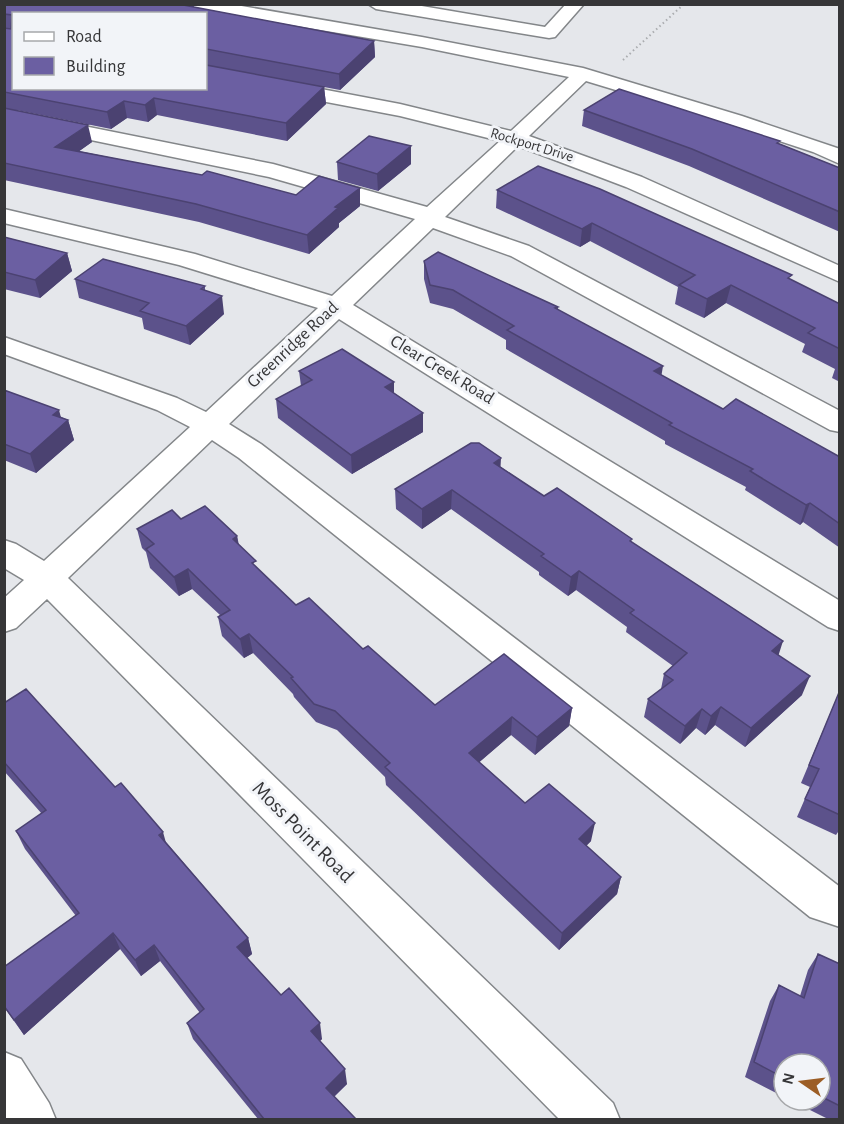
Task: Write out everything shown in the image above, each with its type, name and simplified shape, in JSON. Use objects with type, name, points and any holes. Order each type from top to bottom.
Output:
[{"type":"street","points":[[196,4],[422,42],[583,74],[746,123],[820,148],[840,158]]},
{"type":"street","points":[[376,4],[549,33],[576,4]]},
{"type":"street","name":"Rockport Drive","points":[[207,73],[400,110],[515,138],[634,182],[840,275]]},
{"type":"street","name":"Greenridge Road","points":[[4,619],[583,74]]},
{"type":"street","points":[[4,116],[273,171],[431,218],[520,251],[840,423]]},
{"type":"street","name":"Clear Creek Road","points":[[4,216],[186,259],[335,305],[840,618]]},
{"type":"street","points":[[4,345],[168,404],[209,425],[250,451],[740,839],[825,903],[840,907]]},
{"type":"street","name":"Moss Point Road","points":[[4,552],[48,579],[519,1047],[596,1119]]},
{"type":"street","points":[[4,1076],[32,1119]]},
{"type":"path","points":[[627,86],[632,81],[626,75],[612,70],[684,4]]},
{"type":"building","points":[[4,4],[178,4],[374,41],[339,74],[207,49],[207,12],[12,12],[12,15],[4,14]]},
{"type":"building","points":[[12,15],[12,90],[207,90],[207,65],[324,87],[286,123],[154,98],[145,105],[124,101],[107,112],[4,92],[4,28],[11,29]]},
{"type":"building","points":[[619,89],[780,141],[777,143],[840,168],[840,212],[692,149],[584,110]]},
{"type":"building","points":[[4,108],[88,125],[55,147],[202,175],[207,171],[296,195],[319,176],[360,188],[335,207],[338,208],[307,235],[196,204],[4,163]]},
{"type":"building","points":[[369,136],[411,146],[377,174],[337,162]]},
{"type":"building","points":[[538,166],[600,189],[792,275],[788,278],[840,304],[840,349],[808,333],[815,328],[731,285],[707,299],[679,285],[695,275],[592,223],[582,229],[497,190]]},
{"type":"building","points":[[4,237],[67,253],[35,280],[4,272]]},
{"type":"building","points":[[438,252],[558,307],[555,308],[663,366],[654,371],[723,409],[736,399],[840,457],[840,524],[810,503],[806,505],[750,471],[753,469],[669,425],[672,423],[507,330],[514,326],[453,290],[430,285],[424,261]]},
{"type":"building","points":[[103,259],[205,286],[201,289],[222,296],[186,326],[140,311],[149,303],[75,279]]},
{"type":"building","points":[[342,349],[394,382],[385,387],[423,413],[351,455],[276,399],[312,380],[299,371]]},
{"type":"building","points":[[4,390],[59,410],[53,415],[68,420],[30,454],[4,444]]},
{"type":"building","points":[[471,443],[479,443],[501,458],[494,463],[544,496],[557,488],[632,539],[630,541],[783,641],[772,651],[810,676],[751,728],[721,707],[711,716],[702,709],[685,726],[648,699],[673,680],[664,674],[687,653],[630,613],[634,610],[579,571],[571,577],[541,556],[544,554],[452,490],[422,509],[395,489]]},
{"type":"building","points":[[205,506],[237,536],[233,539],[256,561],[252,563],[296,605],[309,598],[363,649],[368,646],[435,705],[504,654],[572,708],[537,737],[512,717],[469,753],[525,803],[549,784],[595,823],[579,839],[621,877],[562,933],[385,767],[390,763],[335,711],[314,704],[291,678],[293,677],[249,634],[240,639],[218,617],[230,610],[188,569],[174,577],[146,549],[154,544],[137,529],[172,510],[181,519]]},
{"type":"building","points":[[26,689],[115,787],[121,783],[163,832],[159,835],[248,938],[237,947],[281,995],[289,988],[320,1023],[311,1031],[345,1069],[326,1088],[356,1119],[264,1119],[187,1023],[204,1009],[154,945],[135,960],[113,933],[14,1020],[4,1006],[4,967],[79,913],[16,831],[46,810],[4,762],[4,703]]},
{"type":"building","points":[[840,690],[840,815],[805,799],[819,769],[809,765]]},
{"type":"building","points":[[818,954],[840,964],[840,1106],[832,1102],[832,1052],[772,1052],[772,1072],[754,1062],[779,985],[804,998]]}]
